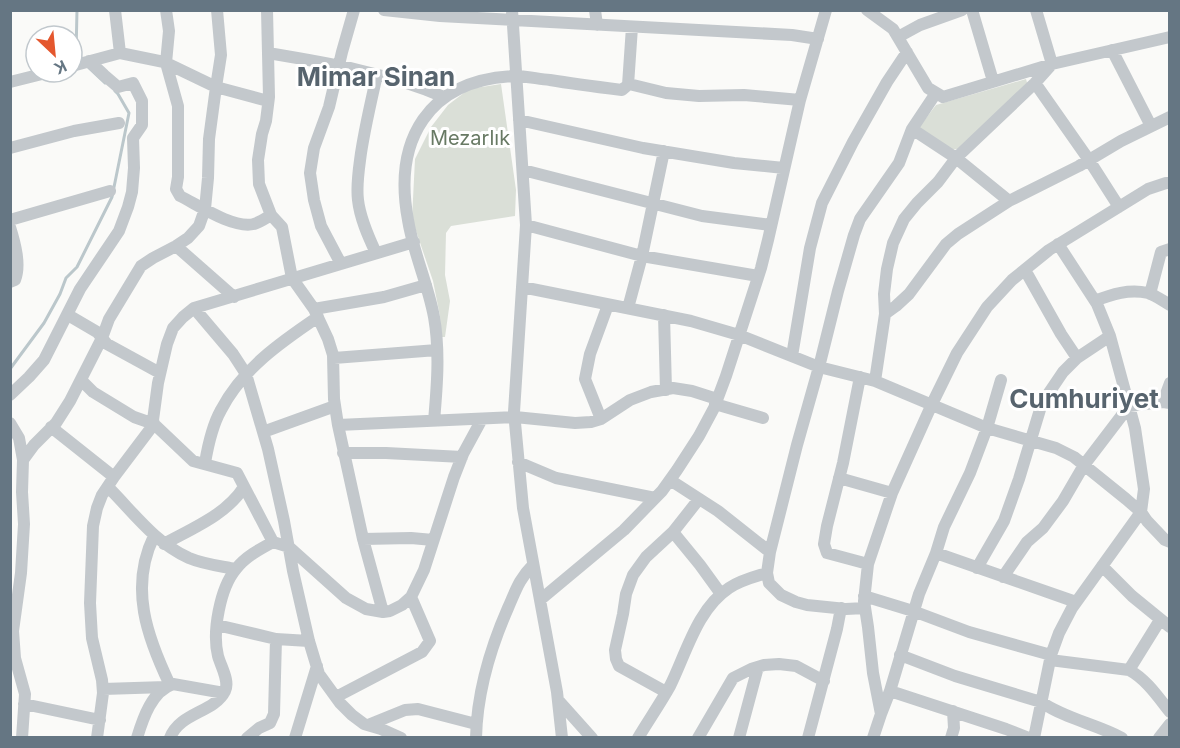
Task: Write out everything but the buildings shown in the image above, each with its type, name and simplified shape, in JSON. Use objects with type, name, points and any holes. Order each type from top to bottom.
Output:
[{"type":"street","points":[[115,10],[120,53]]},
{"type":"street","points":[[166,10],[168,31],[166,63],[178,106],[176,189],[180,196],[238,224],[254,224],[271,215]]},
{"type":"street","points":[[23,460],[70,401],[102,338],[109,319],[141,266],[188,238],[199,226],[205,209],[209,139],[221,55],[217,10]]},
{"type":"street","points":[[267,10],[269,97],[260,151],[259,184],[271,215],[282,227],[292,278],[316,313],[334,358],[335,406],[343,453],[383,612]]},
{"type":"street","points":[[341,264],[321,226],[310,173],[314,148],[329,106],[354,10]]},
{"type":"street","points":[[384,10],[440,16],[512,15],[597,25],[792,35],[818,39]]},
{"type":"street","points":[[595,10],[597,25]]},
{"type":"street","points":[[540,600],[624,530],[655,498],[670,480],[699,436],[716,401],[758,276],[800,100],[826,10]]},
{"type":"street","points":[[867,10],[893,29],[928,88],[943,97],[1052,64],[1170,37]]},
{"type":"street","points":[[898,37],[920,25],[963,10]]},
{"type":"street","points":[[972,10],[993,81]]},
{"type":"street","points":[[1036,10],[1052,64]]},
{"type":"street","points":[[512,15],[526,225],[514,417],[523,508],[558,700],[562,738]]},
{"type":"street","points":[[628,85],[632,27]]},
{"type":"street","points":[[1112,50],[1151,126]]},
{"type":"street","points":[[792,356],[810,248],[822,203],[887,82],[907,52]]},
{"type":"street","points":[[84,62],[120,53],[166,63],[216,87],[268,101]]},
{"type":"street","points":[[268,54],[339,65],[420,87],[444,97]]},
{"type":"street","points":[[10,395],[44,360],[80,290],[119,231],[132,192],[134,138],[142,124],[142,101],[133,83],[118,87],[104,75],[84,64]]},
{"type":"street","points":[[875,381],[885,314],[884,294],[887,268],[893,243],[904,219],[938,182],[956,158],[1052,64]]},
{"type":"street","points":[[375,253],[361,215],[358,183],[365,128],[377,75]]},
{"type":"street","points":[[434,422],[438,376],[434,318],[408,220],[404,172],[416,129],[444,97],[461,87],[483,79],[516,76],[622,90],[629,84],[666,93],[699,96],[744,95],[800,100]]},
{"type":"street","points":[[1035,83],[1119,207]]},
{"type":"street","points":[[936,93],[912,129],[899,163],[860,219],[838,291],[770,552],[767,573],[769,583],[781,595],[807,605],[841,608],[865,602],[913,611],[1050,658],[1129,670],[1147,685],[1170,712]]},
{"type":"street","points":[[885,314],[909,294],[946,244],[958,234],[1009,201],[1170,117]]},
{"type":"street","points":[[519,120],[643,148],[734,163],[784,168]]},
{"type":"street","points":[[10,148],[74,131],[119,123]]},
{"type":"street","points":[[912,129],[956,158],[1009,201]]},
{"type":"street","points":[[628,308],[642,256],[664,151]]},
{"type":"street","points":[[523,171],[702,216],[771,225]]},
{"type":"street","points":[[880,714],[865,602],[868,564],[892,493],[957,353],[987,307],[1012,280],[1049,249],[1148,189],[1170,183]]},
{"type":"street","points":[[10,220],[110,191]]},
{"type":"street","points":[[526,225],[642,256],[758,276]]},
{"type":"street","points":[[10,227],[18,272],[15,280],[10,282]]},
{"type":"street","points":[[97,738],[103,689],[92,638],[90,603],[93,526],[97,508],[111,482],[154,424],[160,373],[173,328],[194,308],[414,242]]},
{"type":"street","points":[[1034,738],[1050,658],[1059,633],[1076,602],[1141,512],[1144,489],[1135,428],[1110,336],[1095,300],[1059,244]]},
{"type":"street","points":[[176,246],[234,297]]},
{"type":"street","points":[[1150,294],[1161,252],[1170,249]]},
{"type":"street","points":[[1025,270],[1060,334],[1077,358]]},
{"type":"street","points":[[205,463],[209,440],[220,410],[246,374],[316,313],[426,285]]},
{"type":"street","points":[[522,287],[664,315],[739,335],[819,368],[875,381],[987,428],[1056,448],[1074,457],[1141,512],[1170,543]]},
{"type":"street","points":[[1095,300],[1112,294],[1131,292],[1150,294],[1170,305]]},
{"type":"street","points":[[601,419],[585,379],[590,354],[608,305]]},
{"type":"street","points":[[194,308],[233,354],[246,374],[263,432],[309,641],[319,674],[352,715],[364,724],[401,738]]},
{"type":"street","points":[[68,315],[92,328],[107,344],[160,373]]},
{"type":"street","points":[[664,315],[666,390]]},
{"type":"street","points":[[977,567],[1004,521],[1042,403],[1063,372],[1077,358],[1110,336]]},
{"type":"street","points":[[334,358],[437,350]]},
{"type":"street","points":[[860,377],[824,544],[827,553],[868,564]]},
{"type":"street","points":[[81,380],[93,392],[134,417],[154,424],[193,460],[237,473],[273,542],[289,547],[346,598],[366,609],[383,612],[402,605],[411,597],[424,570],[462,457],[482,419]]},
{"type":"street","points":[[873,738],[890,691],[919,594],[944,527],[970,473],[987,428],[1001,380]]},
{"type":"street","points":[[1003,577],[1027,542],[1043,528],[1063,501],[1084,465],[1129,406],[1166,402],[1170,382]]},
{"type":"street","points":[[338,425],[514,417],[575,423],[591,422],[601,419],[630,400],[651,392],[673,388],[692,391],[763,418]]},
{"type":"street","points":[[263,432],[335,406]]},
{"type":"street","points":[[10,423],[19,438],[23,460],[24,524],[21,573],[13,631],[15,658],[24,694],[22,738]]},
{"type":"street","points":[[51,427],[111,482],[154,536],[164,544],[191,559],[235,569]]},
{"type":"street","points":[[343,453],[462,457]]},
{"type":"street","points":[[518,462],[556,478],[655,498]]},
{"type":"street","points":[[839,478],[892,493]]},
{"type":"street","points":[[670,480],[735,524],[770,552]]},
{"type":"street","points":[[164,544],[215,516],[238,496],[244,487]]},
{"type":"street","points":[[666,692],[619,666],[615,650],[624,614],[626,594],[633,575],[646,557],[673,532],[699,499]]},
{"type":"street","points":[[673,532],[721,594]]},
{"type":"street","points":[[154,536],[145,557],[141,597],[148,628],[168,686]]},
{"type":"street","points":[[363,539],[433,540]]},
{"type":"street","points":[[171,738],[174,728],[222,697],[227,689],[218,656],[216,638],[223,596],[235,569],[244,560],[273,542]]},
{"type":"street","points":[[936,553],[1076,602]]},
{"type":"street","points":[[476,738],[481,689],[497,633],[522,576],[533,565]]},
{"type":"street","points":[[1102,566],[1165,624],[1142,647],[1129,670]]},
{"type":"street","points":[[638,738],[666,692],[698,624],[716,598],[746,579],[767,573]]},
{"type":"street","points":[[336,697],[422,652],[430,641],[411,597]]},
{"type":"street","points":[[808,738],[841,608]]},
{"type":"street","points":[[217,625],[276,639],[309,641]]},
{"type":"street","points":[[247,738],[259,728],[270,723],[274,714],[276,639]]},
{"type":"street","points":[[900,654],[955,676],[1041,702],[1053,711],[1122,738]]},
{"type":"street","points":[[698,738],[733,678],[758,667],[779,664],[796,666],[824,681]]},
{"type":"street","points":[[295,738],[316,666]]},
{"type":"street","points":[[739,738],[758,667]]},
{"type":"street","points":[[103,689],[173,684],[224,693]]},
{"type":"street","points":[[138,738],[149,706],[168,686]]},
{"type":"street","points":[[890,691],[1029,738]]},
{"type":"street","points":[[558,700],[592,738]]},
{"type":"street","points":[[24,704],[100,720]]},
{"type":"street","points":[[368,725],[405,710],[418,709],[476,723]]},
{"type":"street","points":[[951,738],[954,728],[953,711]]},
{"type":"street","points":[[1159,738],[1170,724]]},
{"type":"green space","points":[[1026,79],[1028,86],[958,149],[949,150],[920,130],[920,126],[936,105]]},
{"type":"green space","name":"Mezarlık","points":[[501,84],[516,190],[515,216],[451,226],[446,233],[445,275],[450,301],[445,337],[441,337],[440,316],[433,281],[412,219],[415,159],[431,127],[448,105],[469,89]]},
{"type":"waterway","points":[[77,10],[77,24]]},
{"type":"waterway","points":[[88,67],[105,83]]},
{"type":"waterway","points":[[10,369],[44,323],[66,278],[77,267],[112,197],[129,113],[115,91]]},
{"type":"district","name":"Mimar Sinan","points":[[376,76]]},
{"type":"district","name":"Cumhuriyet","points":[[1084,398]]}]
